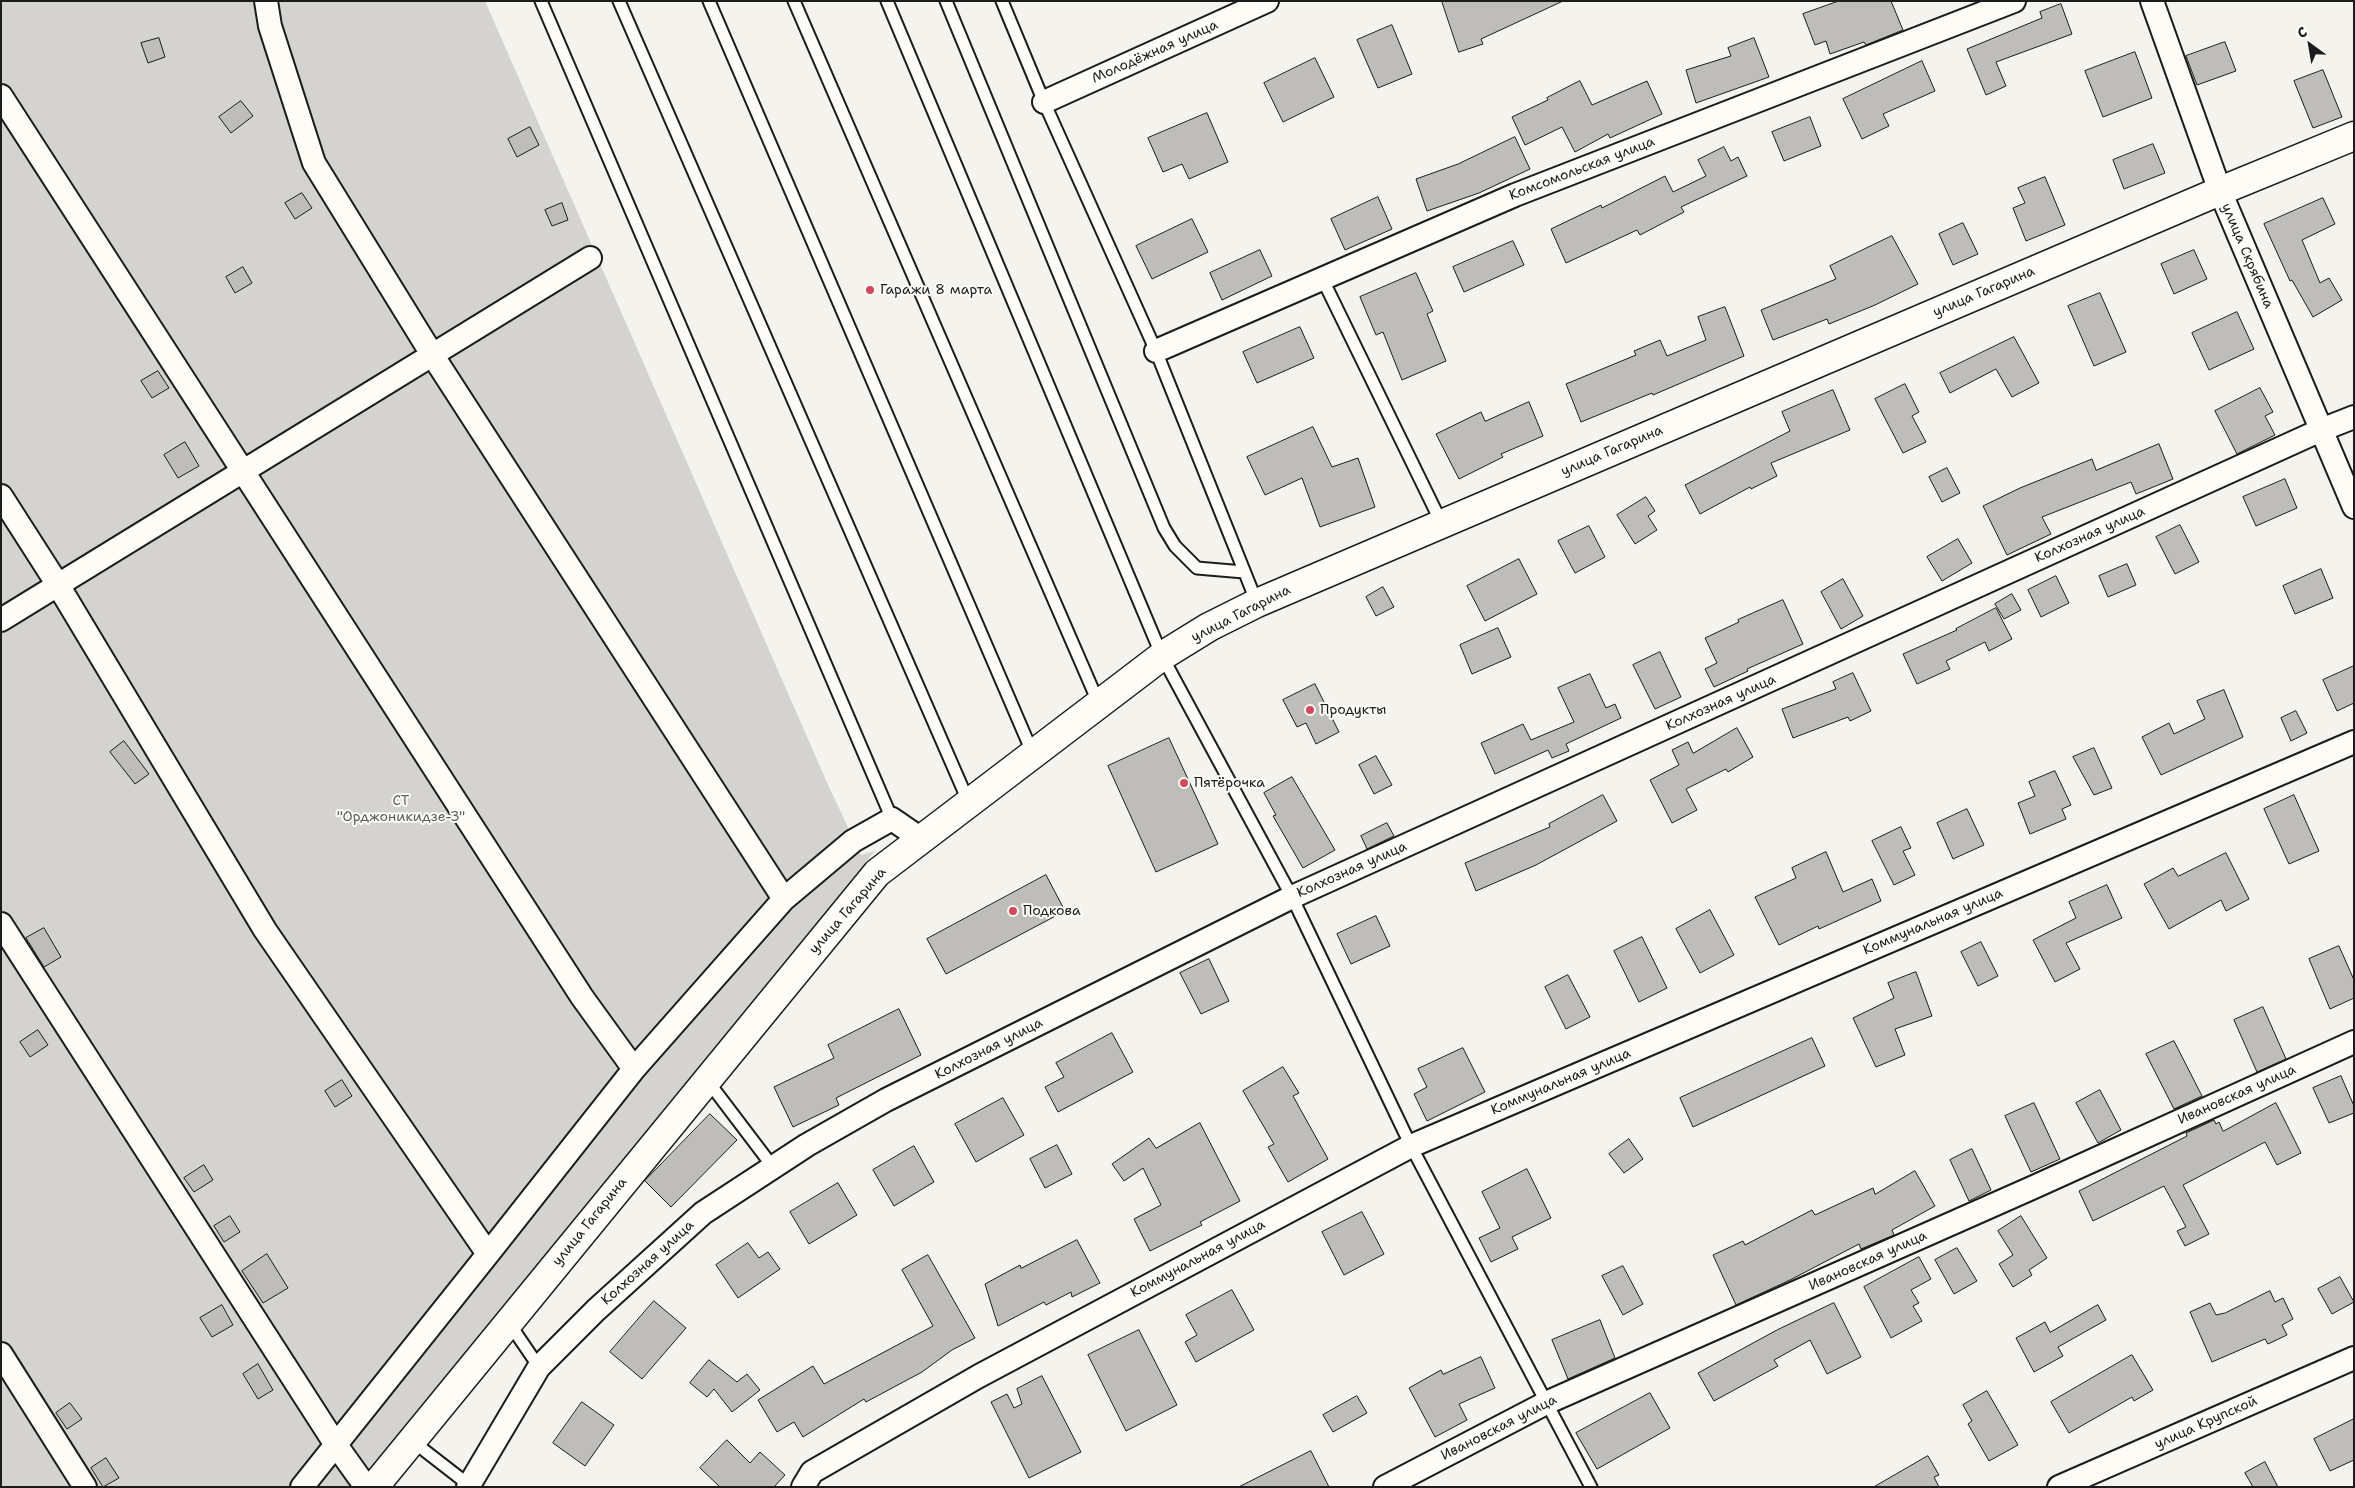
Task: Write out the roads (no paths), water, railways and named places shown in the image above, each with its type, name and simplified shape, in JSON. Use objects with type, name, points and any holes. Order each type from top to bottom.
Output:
[{"type":"main road","name":"улица Гагарина","points":[[374,1487],[877,873],[1162,656],[1208,627],[1257,603],[2220,191],[2354,136]]},
{"type":"street","points":[[266,1],[270,26],[314,163],[433,356],[784,899]]},
{"type":"street","name":"Молодёжная улица","points":[[1044,102],[1267,1]]},
{"type":"street","name":"Комсомольская улица","points":[[1156,351],[1515,195],[2014,1]]},
{"type":"street","name":"улица Скрябина","points":[[2152,1],[2220,191],[2354,507]]},
{"type":"street","points":[[1,96],[582,997],[634,1069]]},
{"type":"street","points":[[1,620],[590,258]]},
{"type":"street","name":"Колхозная улица","points":[[468,1486],[539,1367],[596,1310],[703,1213],[807,1145],[886,1100],[1292,897],[2321,430],[2354,417]]},
{"type":"street","points":[[1,496],[58,585],[265,930],[488,1254]]},
{"type":"street","name":"Коммунальная улица","points":[[804,1487],[812,1472],[979,1376],[1411,1146],[2354,742]]},
{"type":"street","points":[[302,1487],[634,1069],[784,899],[853,841],[892,819],[921,839]]},
{"type":"street","points":[[1,924],[336,1446],[366,1487]]},
{"type":"street","name":"Ивановская улица","points":[[1385,1487],[1546,1403],[2034,1187],[2354,1042]]},
{"type":"street","points":[[1,1354],[85,1487]]},
{"type":"street","name":"улица Крупской","points":[[2059,1487],[2354,1358]]},
{"type":"lane","points":[[541,1],[892,819]]},
{"type":"lane","points":[[619,1],[969,803]]},
{"type":"lane","points":[[709,1],[1033,754]]},
{"type":"lane","points":[[794,1],[1099,704]]},
{"type":"lane","points":[[888,1],[1162,656],[1292,897],[1411,1146],[1591,1487]]},
{"type":"lane","points":[[946,1],[1164,528],[1175,546],[1197,568],[1244,572]]},
{"type":"lane","points":[[1002,1],[1044,102],[1156,351],[1257,603]]},
{"type":"lane","points":[[1322,278],[1442,524]]},
{"type":"lane","points":[[708,1080],[773,1167]]},
{"type":"lane","points":[[508,1322],[539,1367]]},
{"type":"lane","points":[[411,1440],[468,1486]]},
{"type":"place","name":"Гаражи 8 марта","points":[[870,290]]},
{"type":"place","name":"Продукты","points":[[1310,710]]},
{"type":"place","name":"Пятёрочка","points":[[1184,783]]},
{"type":"place","name":"Подкова","points":[[1013,911]]},
{"type":"park label","name":"СТ \"Орджоникидзе-3\"","points":[[401,810]]}]
